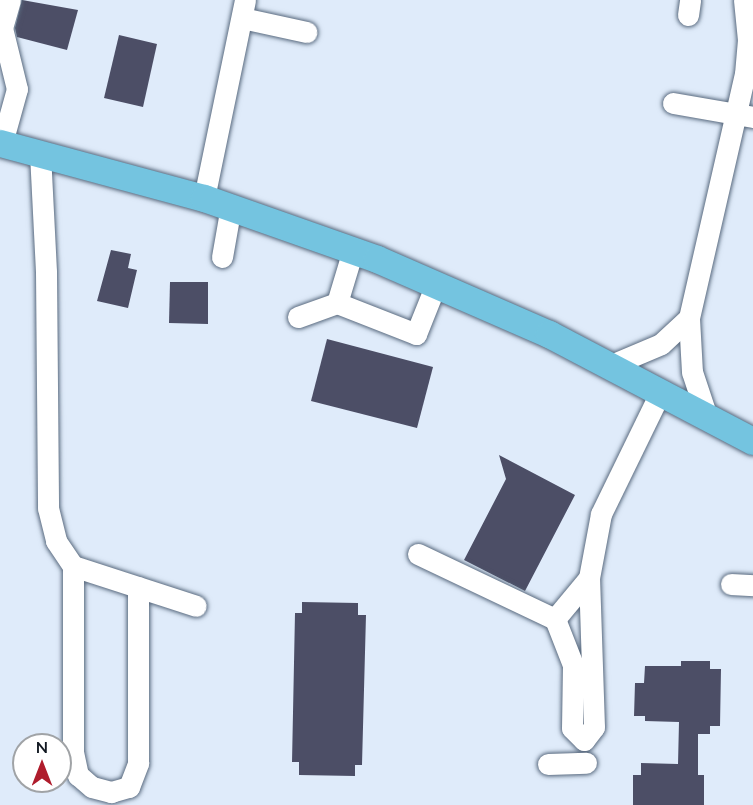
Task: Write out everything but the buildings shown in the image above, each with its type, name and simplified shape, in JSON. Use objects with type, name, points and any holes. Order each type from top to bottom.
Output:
[{"type":"main road","points":[[1,143],[204,198],[353,250],[436,284],[609,366],[753,441]]},
{"type":"lane","points":[[1,143],[17,89],[2,27],[10,0]]},
{"type":"lane","points":[[707,417],[692,372],[689,318],[745,116],[748,40],[744,0]]},
{"type":"lane","points":[[204,198],[244,9],[306,32]]},
{"type":"lane","points":[[673,103],[745,116]]},
{"type":"lane","points":[[40,153],[46,272],[48,508],[56,541],[73,566],[73,752],[78,775],[92,787],[111,792],[129,787],[138,764],[138,587]]},
{"type":"lane","points":[[222,256],[231,207]]},
{"type":"lane","points":[[337,303],[353,250]]},
{"type":"lane","points":[[298,316],[337,303],[416,334],[436,284]]},
{"type":"lane","points":[[609,366],[661,344],[689,318]]},
{"type":"lane","points":[[417,554],[555,619],[583,664],[589,578],[601,514],[660,393]]},
{"type":"lane","points":[[73,566],[196,606]]},
{"type":"lane","points":[[555,619],[589,578]]},
{"type":"lane","points":[[730,584],[753,585]]},
{"type":"lane","points":[[548,764],[586,763]]}]
